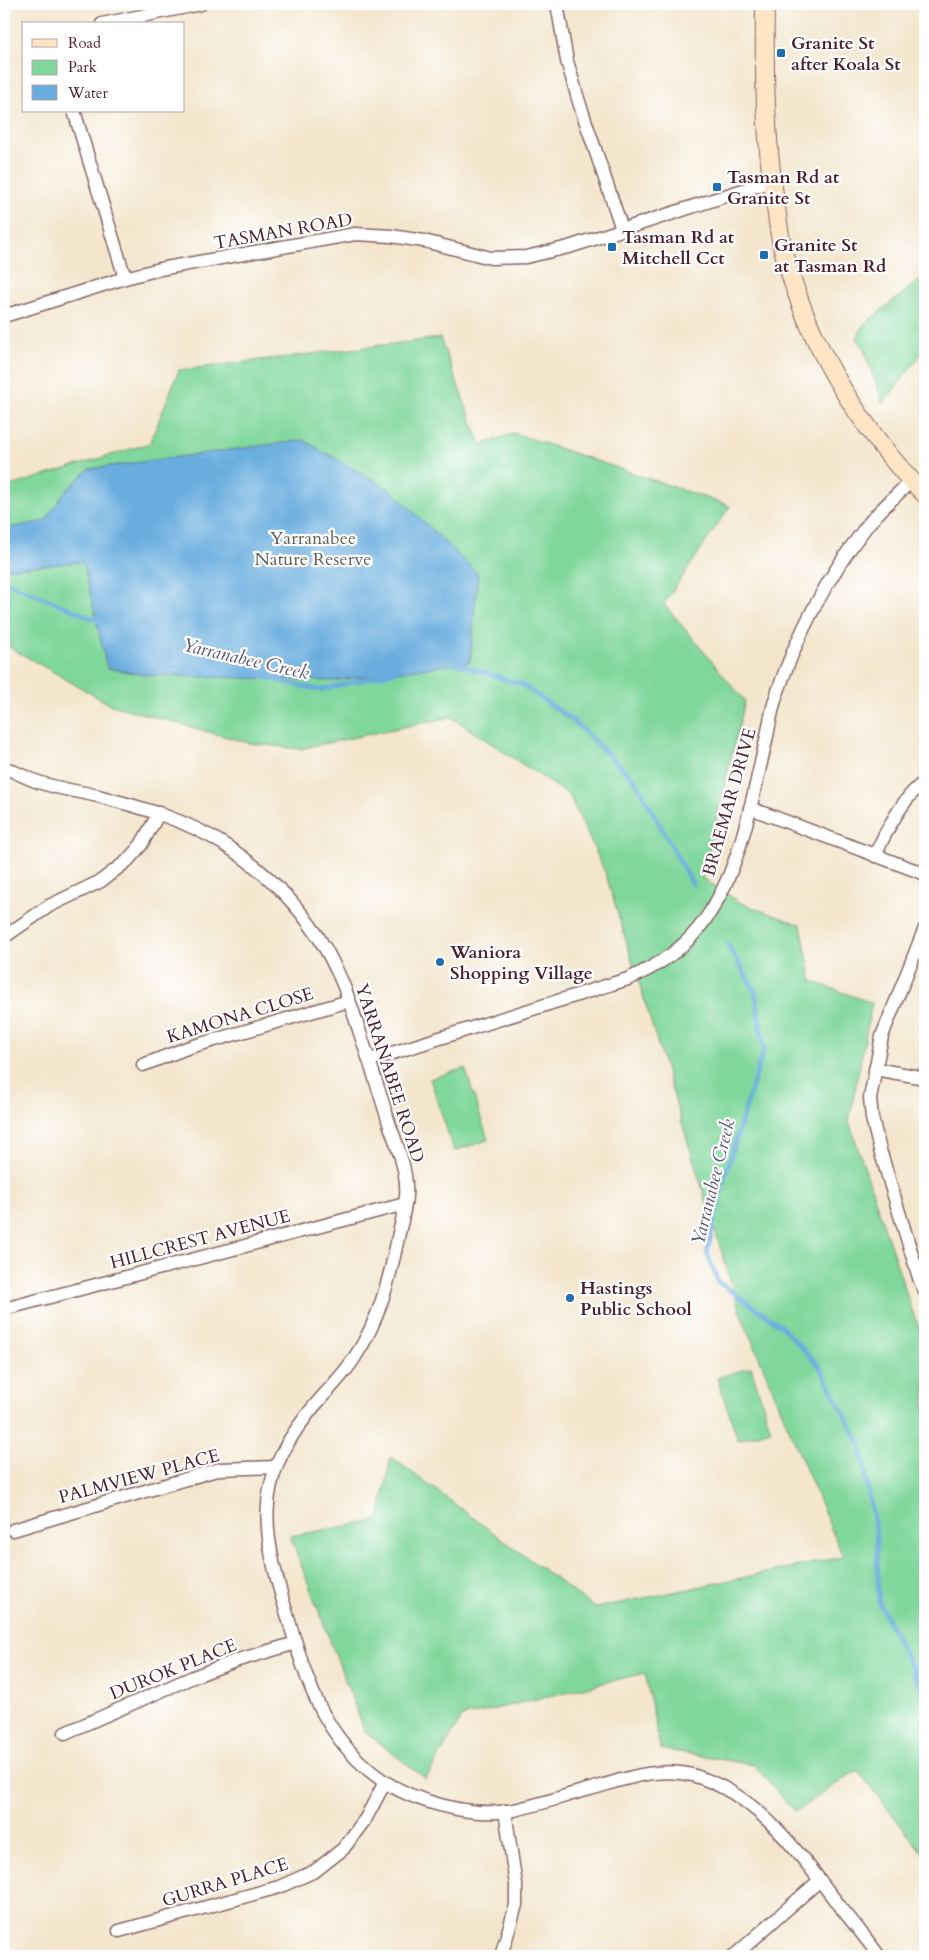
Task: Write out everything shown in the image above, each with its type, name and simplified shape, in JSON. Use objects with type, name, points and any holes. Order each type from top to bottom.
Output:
[{"type":"street","points":[[112,22],[201,4]]},
{"type":"street","points":[[557,4],[567,61],[622,229]]},
{"type":"street","points":[[765,4],[764,73],[771,181],[782,244],[795,286],[816,340],[844,392],[892,461],[925,494]]},
{"type":"street","points":[[74,112],[124,278]]},
{"type":"street","name":"TASMAN ROAD","points":[[4,316],[124,278],[356,234],[391,236],[424,241],[491,258],[526,257],[569,247],[771,181]]},
{"type":"street","name":"BRAEMAR DRIVE","points":[[370,1060],[587,994],[628,979],[653,967],[691,937],[720,896],[730,876],[750,808],[776,694],[812,612],[866,526],[910,481]]},
{"type":"street","name":"YARRANABEE ROAD","points":[[4,767],[37,782],[180,820],[228,847],[257,870],[295,905],[316,932],[328,952],[339,975],[370,1060],[402,1162],[406,1183],[405,1204],[390,1274],[381,1304],[368,1336],[353,1362],[296,1429],[276,1467],[269,1492],[267,1532],[276,1577],[296,1643],[318,1704],[328,1723],[344,1744],[367,1768],[385,1782],[403,1792],[448,1806],[472,1811],[505,1811],[644,1774],[671,1772],[691,1775],[713,1783],[738,1796],[761,1813],[820,1880],[879,1956]]},
{"type":"street","points":[[876,856],[884,834],[916,787],[925,782]]},
{"type":"street","points":[[750,808],[925,874]]},
{"type":"street","points":[[4,937],[49,906],[101,881],[127,861],[141,845],[159,813]]},
{"type":"street","points":[[925,928],[882,1036],[870,1098],[872,1118],[880,1150],[920,1281],[925,1291]]},
{"type":"street","name":"KAMONA CLOSE","points":[[143,1066],[188,1048],[349,1001]]},
{"type":"street","points":[[875,1068],[925,1078]]},
{"type":"street","name":"HILLCREST AVENUE","points":[[4,1309],[405,1204]]},
{"type":"street","name":"PALMVIEW PLACE","points":[[13,1530],[220,1469],[276,1467]]},
{"type":"street","name":"DUROK PLACE","points":[[65,1733],[193,1677],[235,1661],[296,1643]]},
{"type":"street","name":"GURRA PLACE","points":[[119,1931],[278,1887],[315,1871],[344,1849],[366,1818],[385,1782]]},
{"type":"street","points":[[501,1956],[516,1905],[516,1884],[505,1811]]},
{"type":"street","points":[[734,1956],[820,1880]]},
{"type":"green space","points":[[925,271],[925,349],[883,404],[864,350],[857,338],[863,325],[922,278]]},
{"type":"green space","name":"Yarranabee Nature Reserve","points":[[440,338],[481,445],[514,433],[730,506],[664,604],[745,701],[702,878],[741,903],[801,925],[812,981],[872,1003],[849,1121],[914,1316],[925,1339],[925,1856],[857,1770],[795,1812],[754,1765],[660,1749],[645,1673],[462,1717],[426,1779],[365,1732],[290,1536],[379,1520],[391,1457],[595,1608],[843,1557],[740,1312],[605,872],[569,795],[451,717],[299,749],[249,743],[111,705],[4,644],[4,488],[150,443],[179,370]]},
{"type":"green space","points":[[465,1068],[488,1140],[454,1151],[430,1079]]},
{"type":"green space","points":[[751,1367],[771,1430],[738,1440],[717,1378]]},
{"type":"water","points":[[303,440],[391,490],[478,574],[470,662],[332,681],[146,675],[107,668],[83,562],[4,569],[4,529],[45,521],[64,493],[89,469]]},
{"type":"waterway","name":"Yarranabee Creek","points":[[4,581],[99,621]]},
{"type":"waterway","name":"Yarranabee Creek","points":[[451,662],[521,684],[572,720],[635,780],[693,885]]},
{"type":"waterway","name":"Yarranabee Creek","points":[[266,678],[320,690],[395,672]]},
{"type":"waterway","name":"Yarranabee Creek","points":[[728,945],[755,991],[764,1049],[725,1175],[707,1253],[718,1282],[780,1325],[820,1367],[860,1444],[876,1533],[879,1602],[925,1695]]},
{"type":"place","name":"Granite St after Koala St","points":[[781,53]]},
{"type":"place","name":"Tasman Rd at Granite St","points":[[717,187]]},
{"type":"place","name":"Tasman Rd at Mitchell Cct","points":[[612,247]]},
{"type":"place","name":"Granite St at Tasman Rd","points":[[764,255]]},
{"type":"place","name":"Waniora Shopping Village","points":[[440,962]]},
{"type":"place","name":"Hastings Public School","points":[[570,1298]]}]
